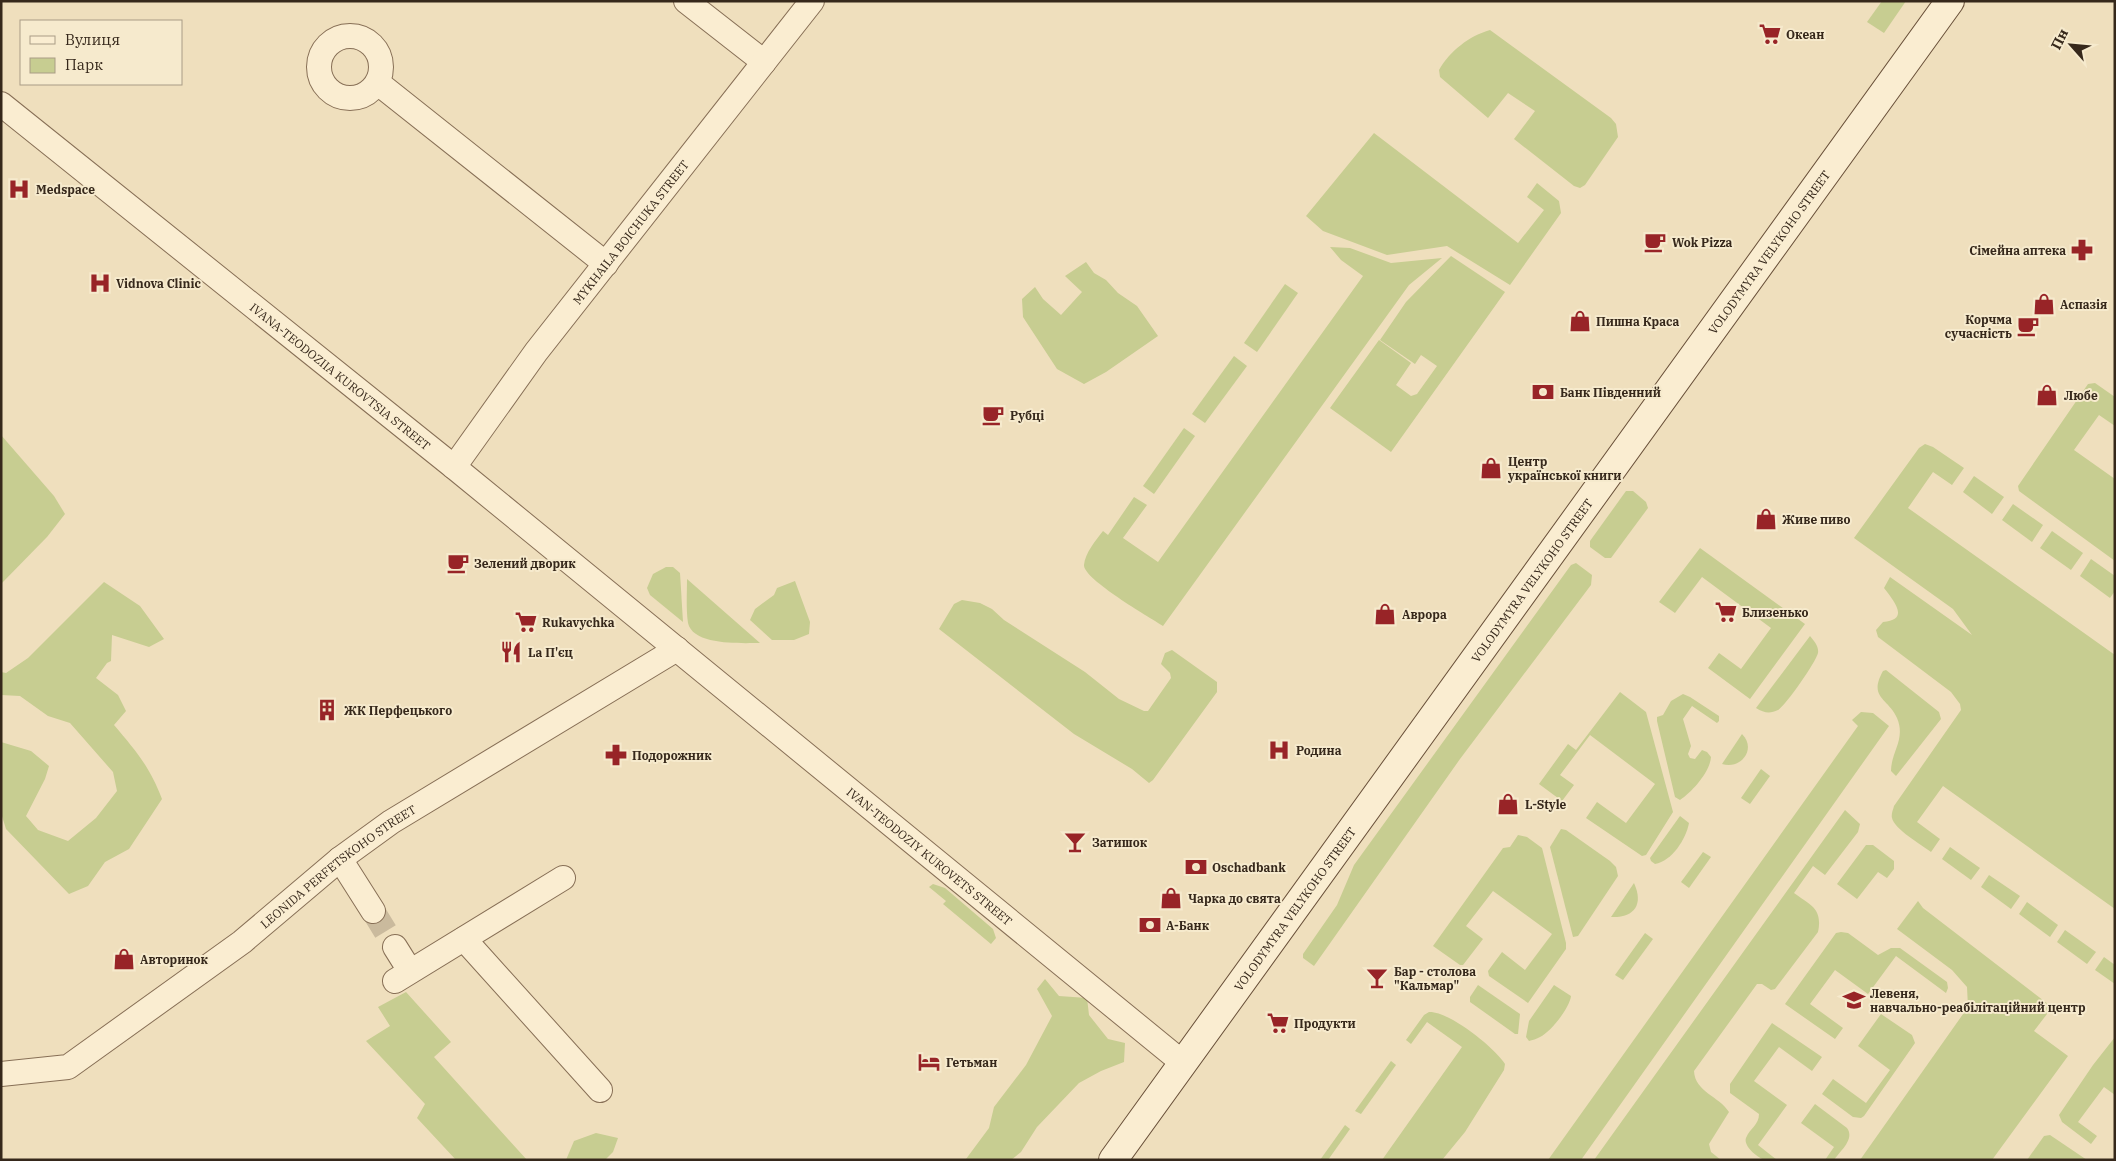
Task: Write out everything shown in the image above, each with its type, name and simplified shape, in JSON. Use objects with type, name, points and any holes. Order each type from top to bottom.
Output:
[{"type":"main road","name":"VOLODYMYRA VELYKOHO STREET","points":[[1113,1160],[1950,1]]},
{"type":"street","points":[[686,1],[764,62]]},
{"type":"street","name":"MYKHAILA BOICHUKA STREET","points":[[454,467],[536,352],[812,1]]},
{"type":"street","points":[[378,83],[606,264]]},
{"type":"street","name":"IVANA-TEODOZIIA KUROVTSIA STREET","points":[[1,104],[678,649]]},
{"type":"street","name":"IVAN-TEODOZIY KUROVETS STREET","points":[[678,649],[801,748],[933,860],[1183,1063]]},
{"type":"street","name":"LEONIDA PERFETSKOHO STREET","points":[[1,1074],[68,1067],[242,942],[340,859],[391,822],[678,649]]},
{"type":"street","points":[[340,859],[372,911]]},
{"type":"street","points":[[395,947],[402,976],[563,878]]},
{"type":"street","points":[[464,939],[600,1090]]},
{"type":"green space","points":[[1882,1],[1906,1],[1884,33],[1867,22]]},
{"type":"green space","points":[[1490,30],[1611,118],[1616,124],[1618,137],[1585,185],[1580,188],[1574,186],[1514,139],[1535,111],[1508,93],[1488,118],[1440,77],[1439,70],[1454,51],[1468,40]]},
{"type":"green space","points":[[1374,133],[1518,243],[1544,210],[1527,197],[1537,183],[1559,201],[1561,213],[1510,285],[1447,246],[1387,255],[1323,231],[1306,216]]},
{"type":"green space","points":[[1330,247],[1350,248],[1391,263],[1442,258],[1409,285],[1163,626],[1094,579],[1084,565],[1086,556],[1103,531],[1108,535],[1134,497],[1147,505],[1123,538],[1158,562],[1363,276],[1341,260]]},
{"type":"green space","points":[[1451,256],[1505,292],[1391,452],[1330,408],[1379,340],[1411,363],[1396,385],[1411,396],[1417,394],[1437,366],[1421,355],[1415,364],[1380,340],[1406,302]]},
{"type":"green space","points":[[1086,262],[1094,273],[1106,280],[1118,293],[1137,306],[1158,336],[1106,372],[1084,384],[1057,369],[1023,317],[1022,299],[1035,287],[1043,299],[1061,315],[1082,292],[1065,276]]},
{"type":"green space","points":[[1285,284],[1298,293],[1257,352],[1244,343]]},
{"type":"green space","points":[[1234,356],[1247,366],[1205,423],[1192,414]]},
{"type":"green space","points":[[2095,383],[2115,397],[2115,426],[2099,415],[2074,450],[2115,479],[2115,561],[2019,491],[2018,486],[2088,384]]},
{"type":"green space","points":[[1184,428],[1195,436],[1154,494],[1143,486]]},
{"type":"green space","points":[[1,435],[54,496],[65,514],[47,537],[1,584]]},
{"type":"green space","points":[[1925,444],[1933,447],[1964,468],[1952,485],[1933,472],[1908,508],[2115,655],[2115,909],[1943,786],[1917,822],[1940,839],[1931,852],[1903,832],[1892,818],[1894,806],[1961,710],[1960,704],[1951,692],[1878,637],[1876,630],[1883,622],[1896,618],[1898,614],[1895,604],[1884,588],[1890,577],[1972,635],[1953,609],[1854,538],[1919,448]]},
{"type":"green space","points":[[1974,476],[2004,497],[1992,514],[1963,492]]},
{"type":"green space","points":[[1626,491],[1633,491],[1646,502],[1648,508],[1611,558],[1605,558],[1590,547],[1590,541]]},
{"type":"green space","points":[[2013,504],[2043,525],[2032,542],[2002,520]]},
{"type":"green space","points":[[2052,531],[2083,553],[2071,570],[2040,548]]},
{"type":"green space","points":[[1700,548],[1805,624],[1750,699],[1708,668],[1719,653],[1741,669],[1771,628],[1702,577],[1675,613],[1659,602]]},
{"type":"green space","points":[[2091,559],[2115,576],[2115,591],[2110,598],[2080,576]]},
{"type":"green space","points":[[1576,563],[1592,575],[1591,585],[1460,759],[1314,966],[1303,958],[1303,954],[1337,905],[1354,865],[1571,565]]},
{"type":"green space","points":[[666,567],[673,567],[680,573],[683,622],[650,595],[647,588],[653,574]]},
{"type":"green space","points":[[687,579],[760,643],[719,642],[699,636],[692,630],[687,618]]},
{"type":"green space","points":[[795,581],[810,622],[809,634],[794,640],[772,640],[750,620],[755,609],[774,595],[777,588]]},
{"type":"green space","points":[[104,582],[140,606],[164,639],[149,647],[112,635],[111,661],[107,663],[96,678],[118,695],[126,711],[114,725],[142,760],[153,778],[162,799],[129,849],[105,862],[88,886],[69,894],[6,829],[1,813],[1,742],[31,751],[49,766],[45,779],[26,816],[38,830],[68,841],[96,818],[117,791],[113,772],[70,723],[48,716],[20,696],[1,695],[1,672],[6,673],[28,658]]},
{"type":"green space","points":[[962,600],[980,603],[992,609],[1004,620],[1085,672],[1119,699],[1144,711],[1148,711],[1171,678],[1170,673],[1161,664],[1165,653],[1172,650],[1217,682],[1217,692],[1149,783],[1132,769],[1074,734],[939,629],[954,604]]},
{"type":"green space","points":[[1810,636],[1817,646],[1818,653],[1794,692],[1778,710],[1767,712],[1756,708]]},
{"type":"green space","points":[[1886,670],[1939,712],[1941,719],[1896,776],[1891,771],[1899,739],[1899,726],[1893,711],[1878,692],[1879,680],[1883,671]]},
{"type":"green space","points":[[1620,692],[1646,712],[1673,812],[1646,855],[1642,856],[1586,818],[1597,802],[1626,823],[1655,784],[1590,735],[1560,775],[1574,785],[1562,801],[1539,784],[1568,744],[1576,750]]},
{"type":"green space","points":[[1683,694],[1719,716],[1719,721],[1717,723],[1692,706],[1683,719],[1691,746],[1688,754],[1690,758],[1695,759],[1702,750],[1711,757],[1710,763],[1700,781],[1680,800],[1675,797],[1657,717],[1663,715],[1671,701]]},
{"type":"green space","points":[[1861,712],[1873,713],[1889,726],[1581,1160],[1548,1160],[1858,726],[1852,720]]},
{"type":"green space","points":[[1742,734],[1748,746],[1745,757],[1735,764],[1722,764]]},
{"type":"green space","points":[[1761,769],[1770,776],[1750,804],[1741,798]]},
{"type":"green space","points":[[1845,810],[1860,824],[1858,832],[1825,875],[1813,866],[1794,893],[1810,904],[1817,912],[1819,917],[1818,932],[1775,989],[1771,990],[1762,984],[1757,984],[1694,1071],[1698,1084],[1729,1112],[1709,1144],[1711,1152],[1721,1160],[1594,1160]]},
{"type":"green space","points":[[1680,816],[1689,823],[1685,836],[1667,859],[1655,864],[1650,858]]},
{"type":"green space","points":[[1561,829],[1566,830],[1610,861],[1616,867],[1618,876],[1578,936],[1573,937],[1550,847]]},
{"type":"green space","points":[[1518,835],[1527,837],[1542,848],[1566,943],[1566,949],[1528,1003],[1489,976],[1488,971],[1502,952],[1525,970],[1552,934],[1493,891],[1466,926],[1483,939],[1463,965],[1460,965],[1433,946],[1503,848],[1510,847]]},
{"type":"green space","points":[[1866,845],[1873,845],[1894,861],[1894,869],[1887,878],[1878,872],[1857,899],[1837,884]]},
{"type":"green space","points":[[1950,847],[1980,868],[1971,880],[1942,859]]},
{"type":"green space","points":[[1703,852],[1711,857],[1689,888],[1681,882]]},
{"type":"green space","points":[[1989,875],[2020,896],[2011,909],[1981,887]]},
{"type":"green space","points":[[1634,883],[1638,898],[1635,909],[1626,915],[1611,917]]},
{"type":"green space","points":[[933,884],[945,888],[993,929],[996,938],[991,944],[943,904],[946,901],[929,887]]},
{"type":"green space","points":[[1918,901],[1923,908],[2048,1004],[2047,1014],[2034,1031],[2068,1056],[1992,1160],[1860,1160],[1968,1007],[1967,987],[1952,970],[1897,929]]},
{"type":"green space","points":[[2027,902],[2058,925],[2050,937],[2019,914]]},
{"type":"green space","points":[[2065,930],[2096,952],[2087,964],[2057,942]]},
{"type":"green space","points":[[1645,933],[1653,939],[1623,980],[1615,975]]},
{"type":"green space","points":[[1836,933],[1848,933],[1878,955],[1891,948],[1900,948],[1947,982],[1948,988],[1946,993],[1896,956],[1868,994],[1835,970],[1810,1004],[1843,1028],[1835,1039],[1785,1004]]},
{"type":"green space","points":[[2104,957],[2115,965],[2115,984],[2095,970]]},
{"type":"green space","points":[[1045,979],[1059,996],[1087,998],[1089,1015],[1108,1039],[1125,1043],[1124,1062],[1101,1071],[1079,1083],[1037,1127],[1021,1152],[1011,1160],[954,1160],[966,1159],[989,1128],[994,1107],[1026,1065],[1052,1016],[1037,989]]},
{"type":"green space","points":[[1478,985],[1520,1014],[1518,1034],[1515,1034],[1470,1002],[1470,997]]},
{"type":"green space","points":[[1554,985],[1571,996],[1570,1001],[1564,1012],[1549,1030],[1539,1038],[1529,1041],[1526,1037],[1529,1021]]},
{"type":"green space","points":[[406,992],[451,1042],[434,1057],[527,1160],[456,1160],[417,1118],[425,1104],[366,1041],[390,1026],[378,1007]]},
{"type":"green space","points":[[1429,1012],[1448,1017],[1470,1031],[1499,1057],[1505,1064],[1504,1070],[1465,1132],[1442,1160],[1382,1160],[1462,1047],[1427,1022],[1411,1044],[1406,1040],[1424,1015]]},
{"type":"green space","points":[[1881,1014],[1912,1035],[1915,1043],[1864,1116],[1861,1118],[1853,1117],[1822,1094],[1833,1079],[1866,1103],[1890,1070],[1858,1046]]},
{"type":"green space","points":[[1772,1023],[1822,1057],[1812,1071],[1779,1047],[1754,1081],[1787,1105],[1758,1145],[1777,1160],[1765,1160],[1749,1148],[1746,1141],[1746,1138],[1758,1121],[1759,1114],[1730,1093],[1730,1084]]},
{"type":"green space","points":[[2115,1037],[2115,1095],[2104,1087],[2078,1122],[2097,1136],[2091,1144],[2062,1122],[2059,1115],[2093,1065]]},
{"type":"green space","points":[[1391,1061],[1396,1065],[1361,1114],[1355,1111]]},
{"type":"green space","points":[[1815,1104],[1847,1128],[1849,1132],[1846,1144],[1834,1160],[1825,1160],[1834,1147],[1801,1123]]},
{"type":"green space","points":[[1345,1125],[1350,1129],[1328,1160],[1320,1160]]},
{"type":"green space","points":[[596,1133],[618,1138],[613,1152],[605,1160],[566,1160],[574,1141]]},
{"type":"green space","points":[[2050,1135],[2087,1160],[2027,1160],[2044,1136]]},
{"type":"tunnel","points":[[373,911],[395,947]]},
{"type":"place","name":"Океан","points":[[1770,34]]},
{"type":"place","name":"Medspace","points":[[19,189]]},
{"type":"place","name":"Wok Pizza","points":[[1655,242]]},
{"type":"place","name":"Сімейна аптека","points":[[2082,250]]},
{"type":"place","name":"Vidnova Clinic","points":[[100,283]]},
{"type":"place","name":"Аспазія","points":[[2044,304]]},
{"type":"place","name":"Пишна Краса","points":[[1580,321]]},
{"type":"place","name":"Корчма сучасність","points":[[2028,326]]},
{"type":"place","name":"Банк Південний","points":[[1543,392]]},
{"type":"place","name":"Любе","points":[[2047,395]]},
{"type":"place","name":"Рубці","points":[[993,415]]},
{"type":"place","name":"Центр української книги","points":[[1491,468]]},
{"type":"place","name":"Живе пиво","points":[[1766,519]]},
{"type":"place","name":"Зелений дворик","points":[[458,563]]},
{"type":"place","name":"Близенько","points":[[1726,612]]},
{"type":"place","name":"Аврора","points":[[1385,614]]},
{"type":"place","name":"Rukavychka","points":[[526,622]]},
{"type":"place","name":"La П'єц","points":[[511,652]]},
{"type":"place","name":"ЖК Перфецького","points":[[327,710]]},
{"type":"place","name":"Родина","points":[[1279,750]]},
{"type":"place","name":"Подорожник","points":[[616,755]]},
{"type":"place","name":"L-Style","points":[[1508,804]]},
{"type":"place","name":"Затишок","points":[[1075,842]]},
{"type":"place","name":"Oschadbank","points":[[1196,867]]},
{"type":"place","name":"Чарка до свята","points":[[1171,898]]},
{"type":"place","name":"А-Банк","points":[[1150,925]]},
{"type":"place","name":"Авторинок","points":[[124,959]]},
{"type":"place","name":"Бар - столова \"Кальмар\"","points":[[1377,978]]},
{"type":"place","name":"Левеня, навчально-реабілітаційний центр","points":[[1854,1000]]},
{"type":"place","name":"Продукти","points":[[1278,1023]]},
{"type":"place","name":"Гетьман","points":[[929,1062]]}]
